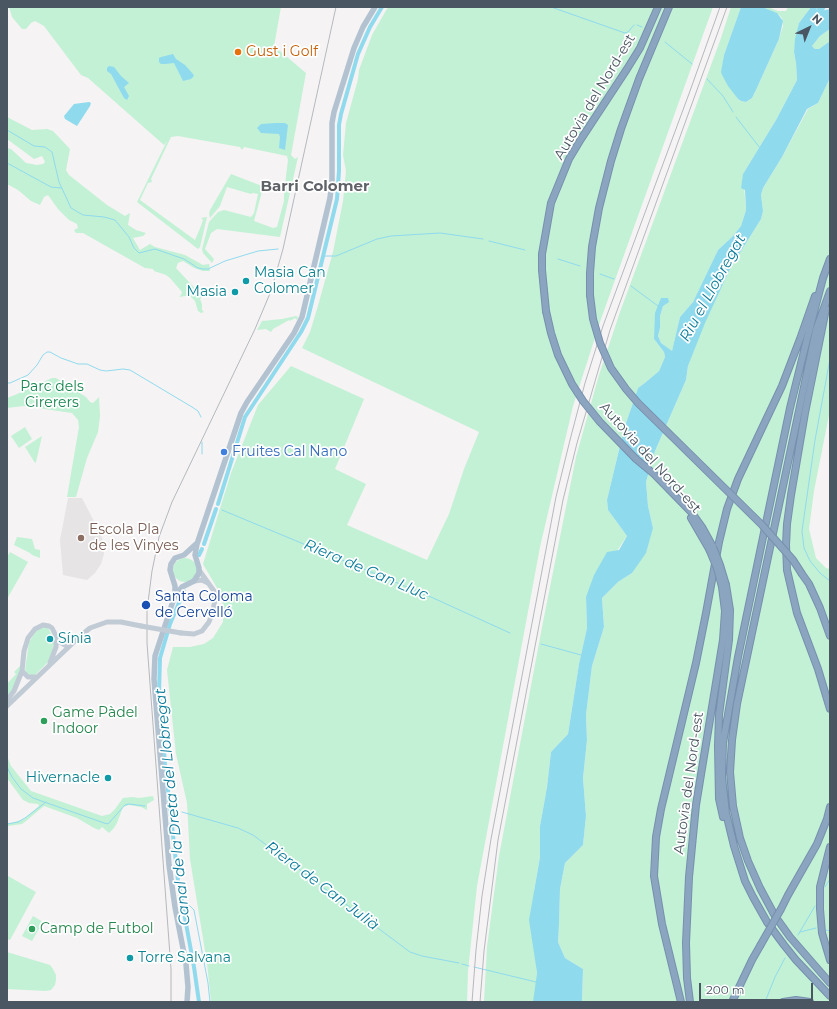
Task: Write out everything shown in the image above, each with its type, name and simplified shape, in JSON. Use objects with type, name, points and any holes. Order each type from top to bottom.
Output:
[{"type":"highway","name":"Autovia del Nord-est","points":[[658,7],[640,48],[628,70],[569,159],[551,202],[542,254],[542,270],[546,311],[551,333],[558,355],[576,389],[600,422],[701,529],[711,548],[724,586],[725,611],[723,640],[698,792],[689,877],[686,943],[687,978],[690,1002]]},
{"type":"highway","name":"Autovia del Nord-est","points":[[669,7],[639,79],[621,129],[599,208],[592,247],[590,273],[590,295],[593,319],[600,343],[611,368],[626,389],[638,403],[779,544],[802,574],[820,608],[830,636]]},
{"type":"highway","points":[[681,1002],[662,924],[654,876],[656,837],[661,809],[696,663],[719,542],[727,509],[738,479],[782,386],[814,297],[830,259]]},
{"type":"highway","points":[[746,881],[734,846],[726,813],[722,777],[723,743],[738,657],[790,408],[823,278]]},
{"type":"highway","points":[[830,292],[805,413],[791,495],[786,545],[787,570],[795,606],[830,709]]},
{"type":"highway","points":[[830,292],[816,330],[737,704],[732,740],[730,772],[733,806],[740,838],[760,888],[775,916],[790,937],[830,983]]},
{"type":"highway","points":[[724,586],[730,610],[729,640],[719,715],[719,799],[733,858],[762,914],[796,960],[830,996]]},
{"type":"highway","points":[[782,909],[788,895],[817,844],[830,807]]},
{"type":"highway","points":[[732,1002],[752,960],[822,843],[830,823]]},
{"type":"highway","points":[[830,847],[820,888],[822,933],[830,960]]},
{"type":"highway","points":[[783,1002],[796,1000],[810,1002]]},
{"type":"main road","points":[[175,595],[186,585],[194,581],[198,576],[199,570],[195,555],[197,544],[241,413],[294,333],[302,317],[330,198],[332,181],[332,123],[334,112],[352,51],[363,27],[375,7]]},
{"type":"main road","points":[[184,555],[197,544]]},
{"type":"main road","points":[[187,1002],[188,987],[186,964],[169,872],[154,679],[156,652],[175,595],[175,586],[170,570],[172,562],[177,557],[184,555],[191,556],[196,560]]},
{"type":"main road","points":[[172,578],[179,584],[186,585]]},
{"type":"street","points":[[7,706],[90,628],[107,622],[122,622],[181,634],[197,633],[204,629],[209,622],[215,599],[214,591],[199,570]]},
{"type":"street","points":[[194,581],[202,580],[209,583]]},
{"type":"street","points":[[7,700],[14,691],[22,671],[26,644],[32,632],[43,625],[52,628],[56,640],[54,652],[47,667]]},
{"type":"street","points":[[56,640],[65,645],[76,640]]},
{"type":"street","points":[[22,671],[28,677],[37,677]]},
{"type":"shaded area","name":"Escola Pla de les Vinyes","points":[[68,498],[82,498],[104,543],[104,554],[101,564],[95,573],[87,580],[63,575],[60,540]]},
{"type":"green space","points":[[9,7],[281,7],[274,46],[306,73],[291,155],[295,159],[298,157],[280,237],[217,229],[211,233],[205,249],[214,259],[212,263],[203,253],[202,249],[209,222],[218,212],[224,210],[251,217],[254,213],[258,194],[251,194],[227,187],[220,206],[210,218],[210,210],[231,174],[262,186],[263,188],[254,221],[273,228],[277,227],[284,201],[288,160],[287,156],[244,147],[242,150],[240,147],[178,136],[171,137],[151,179],[152,182],[148,183],[140,200],[195,240],[203,220],[201,218],[207,217],[200,247],[198,249],[137,202],[167,141],[164,145],[88,78],[81,75],[44,26],[35,21],[26,29],[22,29],[12,17]]},
{"type":"green space","points":[[388,7],[713,7],[601,319],[573,406],[540,547],[477,886],[468,971],[467,1002],[211,1002],[207,963],[190,859],[187,803],[176,754],[167,670],[173,647],[190,647],[204,644],[213,638],[223,622],[223,605],[220,593],[203,564],[231,473],[258,405],[291,366],[364,399],[335,469],[366,484],[347,525],[427,560],[449,514],[464,469],[479,432],[302,348],[310,332],[333,252],[343,201],[346,171],[343,155],[346,123],[359,70],[372,35]]},
{"type":"green space","points":[[731,7],[741,7],[724,55],[722,75],[738,99],[746,102],[752,98],[756,90],[779,39],[783,26],[782,18],[779,15],[762,7],[768,7],[778,11],[786,11],[788,7],[811,7],[799,23],[794,52],[797,80],[776,120],[743,174],[746,210],[741,226],[718,250],[693,302],[680,317],[672,352],[661,343],[658,336],[660,316],[663,306],[661,298],[654,339],[664,352],[665,357],[659,371],[638,388],[624,429],[607,500],[608,510],[627,536],[586,597],[587,628],[579,664],[568,734],[551,752],[540,826],[540,857],[534,891],[534,948],[537,973],[535,997],[533,1002],[484,1002],[487,947],[499,856],[576,457],[599,375],[620,312],[721,38]]},
{"type":"green space","points":[[830,29],[830,41],[819,49],[815,49],[812,46],[820,36]]},
{"type":"green space","points":[[830,78],[830,410],[814,491],[809,529],[816,558],[826,568],[830,569],[830,1002],[582,1002],[583,969],[565,958],[558,942],[560,889],[565,863],[583,845],[586,816],[583,778],[587,740],[586,715],[592,666],[604,627],[602,598],[618,582],[632,573],[653,528],[648,506],[646,482],[655,451],[686,380],[688,366],[704,323],[730,269],[761,219],[763,211],[761,195],[763,188],[808,109],[818,103]]},
{"type":"green space","points":[[7,117],[32,130],[47,129],[53,131],[70,149],[66,170],[69,175],[107,205],[125,216],[130,213],[128,225],[136,230],[146,233],[143,236],[133,238],[140,250],[150,244],[155,247],[185,255],[203,265],[209,264],[210,271],[203,271],[194,268],[183,261],[178,263],[176,268],[202,296],[200,299],[202,310],[204,312],[201,313],[198,311],[195,301],[191,297],[179,297],[182,292],[166,275],[154,271],[153,269],[145,268],[83,233],[76,233],[74,230],[78,228],[77,224],[69,220],[58,209],[48,195],[44,197],[40,205],[31,201],[18,190],[7,184],[7,148],[11,149],[26,163],[37,165],[45,162],[42,156],[34,159],[7,139]]},
{"type":"green space","points":[[296,316],[298,317],[297,320],[295,318],[290,321],[289,320],[273,329],[271,332],[266,329],[257,330],[262,321]]},
{"type":"green space","name":"Parc dels Cirerers","points":[[52,378],[56,378],[86,397],[90,402],[93,403],[99,397],[100,416],[98,432],[87,458],[76,497],[67,497],[79,427],[78,420],[72,413],[24,406],[7,408],[7,398]]},
{"type":"green space","points":[[25,427],[32,439],[19,448],[11,436]]},
{"type":"green space","points":[[42,436],[36,462],[35,463],[25,447]]},
{"type":"green space","points":[[17,537],[32,539],[35,549],[40,550],[40,558],[14,545]]},
{"type":"green space","points":[[10,552],[28,562],[7,599],[7,557]]},
{"type":"green space","points":[[185,558],[194,561],[197,570],[194,579],[185,582],[176,579],[173,570],[176,561]]},
{"type":"green space","points":[[43,627],[48,628],[52,635],[54,642],[53,649],[47,663],[34,676],[30,676],[25,670],[29,642],[36,631]]},
{"type":"green space","points":[[21,665],[20,672],[12,691],[7,698],[7,684],[16,674],[14,672]]},
{"type":"green space","points":[[7,756],[11,766],[31,791],[102,816],[110,814],[123,798],[153,796],[154,800],[147,804],[147,810],[141,807],[129,805],[123,807],[117,823],[109,833],[102,827],[99,830],[77,818],[44,806],[22,824],[8,826],[8,824],[24,819],[39,806],[38,804],[29,803],[23,800],[7,778]]},
{"type":"green space","points":[[8,876],[36,892],[10,940],[7,939]]},
{"type":"green space","name":"Camp de Futbol","points":[[33,916],[43,922],[32,941],[22,936]]},
{"type":"green space","points":[[7,952],[50,965],[56,975],[55,985],[51,990],[46,991],[7,989]]},
{"type":"water","points":[[741,7],[762,7],[777,13],[783,21],[779,39],[756,90],[752,98],[746,102],[738,99],[728,86],[721,72],[724,55]]},
{"type":"water","points":[[811,7],[817,7],[816,12],[830,9],[830,29],[820,36],[812,46],[815,49],[819,49],[830,41],[830,78],[818,103],[807,109],[782,157],[763,188],[761,195],[763,211],[761,219],[730,269],[705,323],[688,366],[686,380],[655,451],[646,482],[648,506],[653,528],[646,553],[632,573],[618,582],[602,598],[604,627],[592,666],[586,715],[587,740],[583,778],[586,816],[583,845],[565,863],[560,889],[558,942],[565,958],[583,969],[582,1002],[533,1002],[537,973],[529,920],[540,857],[540,826],[551,752],[568,734],[579,664],[587,628],[586,597],[594,575],[607,552],[619,550],[627,536],[608,510],[607,500],[624,429],[638,388],[659,371],[665,357],[664,352],[654,339],[655,313],[661,298],[668,298],[669,302],[663,306],[660,316],[658,336],[661,343],[672,351],[680,317],[693,302],[718,250],[741,226],[746,210],[745,190],[741,188],[743,174],[776,120],[797,80],[794,52],[795,39],[799,23]]},
{"type":"water","points":[[173,54],[176,59],[185,65],[193,74],[194,76],[191,79],[183,81],[174,63],[161,64],[159,62],[159,58]]},
{"type":"water","points":[[109,66],[114,67],[129,83],[124,87],[129,96],[127,100],[124,98],[111,74],[107,71]]},
{"type":"water","points":[[91,103],[90,106],[77,126],[65,119],[64,116],[74,104]]},
{"type":"water","points":[[285,123],[288,125],[285,150],[279,148],[279,134],[261,133],[257,128],[261,124]]},
{"type":"waterway","name":"Canal de la Dreta del Llobregat","points":[[218,504],[245,417],[301,332],[308,318],[337,199],[339,171],[339,125],[341,114],[358,54],[370,27],[382,7]]},
{"type":"waterway","points":[[551,7],[625,33],[628,32],[634,25]]},
{"type":"waterway","name":"Riu el Llobregat","points":[[815,19],[822,7]]},
{"type":"waterway","points":[[637,25],[642,27]]},
{"type":"waterway","points":[[665,42],[692,64]]},
{"type":"waterway","points":[[707,79],[723,96],[733,112]]},
{"type":"waterway","points":[[736,117],[760,148]]},
{"type":"waterway","points":[[7,130],[34,146],[45,147],[52,152],[59,182],[71,208],[83,215],[104,217],[115,220],[129,237],[134,248],[139,253],[155,249],[184,259],[198,268],[208,269],[225,261],[258,251],[278,249]]},
{"type":"waterway","points":[[7,163],[51,187],[61,188]]},
{"type":"waterway","points":[[324,256],[336,256],[377,239],[391,236],[440,233],[483,239]]},
{"type":"waterway","points":[[489,241],[525,250]]},
{"type":"waterway","points":[[558,259],[580,266]]},
{"type":"waterway","points":[[600,274],[614,279]]},
{"type":"waterway","points":[[631,286],[658,306]]},
{"type":"waterway","name":"Riera de Can Lluc","points":[[7,383],[28,375],[43,355],[50,352],[61,358],[78,364],[87,364],[100,370],[130,370],[192,407],[198,411],[201,417]]},
{"type":"waterway","points":[[830,359],[815,440],[802,531],[804,548],[810,561],[820,573],[830,581]]},
{"type":"waterway","points":[[202,442],[202,454]]},
{"type":"waterway","name":"Canal de la Dreta del Llobregat","points":[[204,544],[216,509]]},
{"type":"waterway","name":"Riera de Can Lluc","points":[[222,510],[431,597],[510,633]]},
{"type":"waterway","name":"Canal de la Dreta del Llobregat","points":[[199,555],[202,549]]},
{"type":"waterway","name":"Canal de la Dreta del Llobregat","points":[[184,591],[170,624],[160,658],[159,692],[165,764],[178,880],[199,1002]]},
{"type":"waterway","points":[[541,644],[581,655]]},
{"type":"waterway","points":[[7,767],[21,789],[33,798],[104,823],[108,824],[125,805],[145,806]]},
{"type":"waterway","name":"Riera de Can Julià","points":[[7,824],[18,822],[46,802]]},
{"type":"waterway","name":"Canal de la Dreta del Llobregat","points":[[167,808],[174,809]]},
{"type":"waterway","name":"Riera de Can Julià","points":[[182,812],[238,828],[253,835],[410,952],[422,956],[459,963]]},
{"type":"waterway","points":[[825,887],[830,879]]},
{"type":"waterway","points":[[182,903],[190,906],[194,910],[208,983],[210,1002]]},
{"type":"waterway","points":[[798,935],[815,906]]},
{"type":"waterway","points":[[800,932],[816,928]]},
{"type":"waterway","points":[[826,930],[830,931]]},
{"type":"waterway","points":[[765,1002],[775,977],[785,958]]},
{"type":"waterway","name":"Riera de Can Julià","points":[[462,964],[469,966]]},
{"type":"waterway","name":"Riera de Can Julià","points":[[474,967],[536,982]]},
{"type":"railway","points":[[171,1002],[171,969],[147,643],[147,610],[152,571],[159,537],[172,502],[255,329],[271,291],[283,249],[336,7]]},
{"type":"railway","points":[[472,1002],[482,896],[491,839],[556,497],[570,440],[585,383],[603,326],[720,7]]},
{"type":"railway","points":[[480,1002],[484,951],[498,840],[563,500],[577,443],[610,330],[727,7]]},
{"type":"place","name":"Gust i Golf","points":[[238,52]]},
{"type":"place","name":"Masia Can Colomer","points":[[246,281]]},
{"type":"place","name":"Masia","points":[[235,292]]},
{"type":"place","name":"Fruites Cal Nano","points":[[224,452]]},
{"type":"place","name":"Escola Pla de les Vinyes","points":[[81,538]]},
{"type":"place","name":"Santa Coloma de Cervelló","points":[[146,605]]},
{"type":"place","name":"Sínia","points":[[50,639]]},
{"type":"place","name":"Game Pàdel Indoor","points":[[44,721]]},
{"type":"place","name":"Hivernacle","points":[[108,778]]},
{"type":"place","name":"Camp de Futbol","points":[[32,929]]},
{"type":"place","name":"Torre Salvana","points":[[130,958]]},
{"type":"district","name":"Barri Colomer","points":[[315,187]]}]
